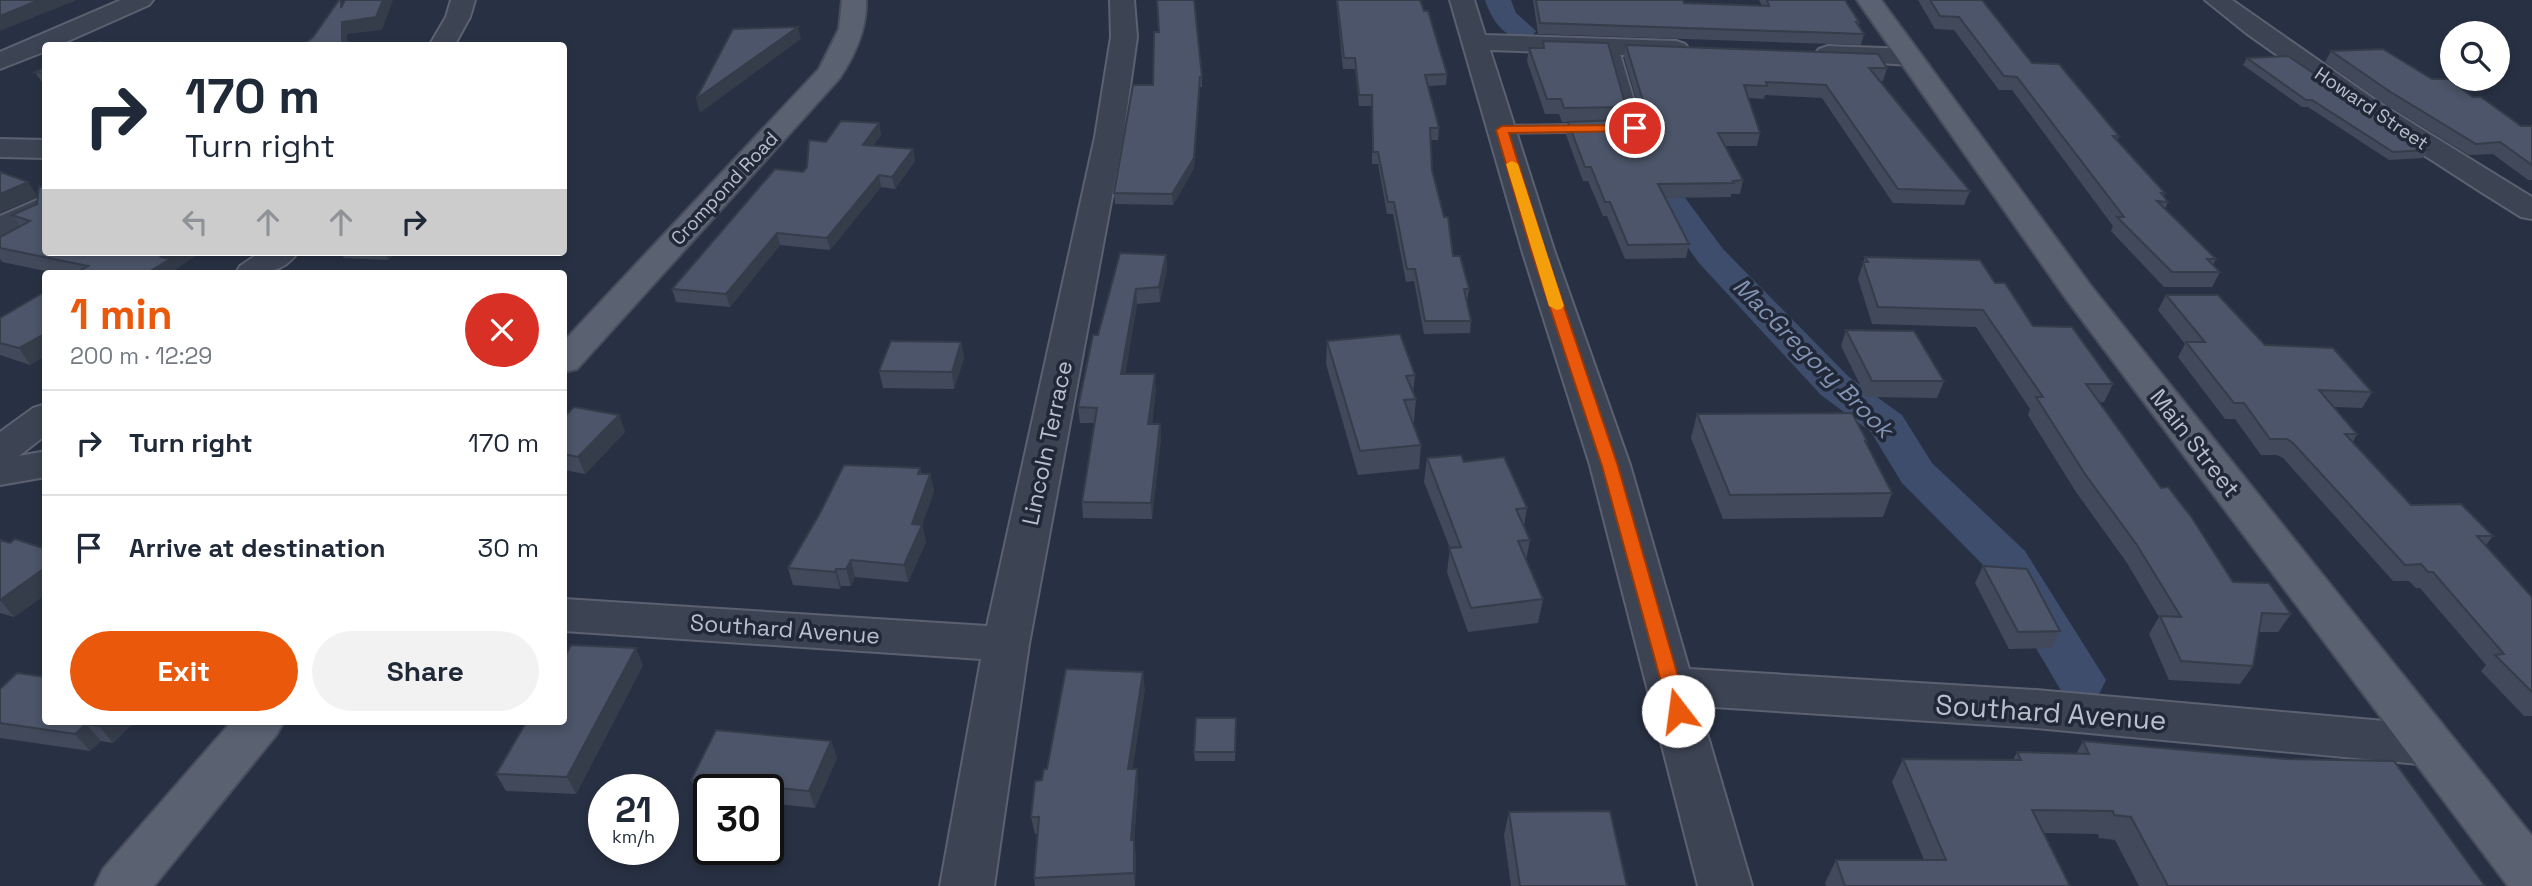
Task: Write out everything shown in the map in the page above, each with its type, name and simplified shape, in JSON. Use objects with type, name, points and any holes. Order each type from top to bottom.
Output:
[{"type":"main road","name":"Crompond Road","points":[[567,352],[830,73],[848,42],[855,9],[854,0]]},
{"type":"main road","name":"Main Street","points":[[1869,0],[2079,293],[2532,876]]},
{"type":"main road","points":[[122,886],[257,725]]},
{"type":"street","points":[[44,42],[141,0]]},
{"type":"street","points":[[443,42],[458,17],[463,0]]},
{"type":"street","name":"Lincoln Terrace","points":[[967,886],[1006,644],[1109,137],[1124,37],[1122,0]]},
{"type":"street","points":[[1462,0],[1538,250],[1610,466],[1725,886]]},
{"type":"street","name":"Howard Street","points":[[2217,0],[2386,118],[2532,210]]},
{"type":"street","points":[[1476,42],[1707,50]]},
{"type":"street","points":[[0,61],[42,43]]},
{"type":"street","points":[[1801,53],[1909,57]]},
{"type":"street","points":[[0,148],[42,149]]},
{"type":"street","points":[[0,228],[42,207]]},
{"type":"street","points":[[256,270],[276,256]]},
{"type":"street","points":[[0,451],[14,437],[42,419]]},
{"type":"street","points":[[0,472],[42,465]]},
{"type":"street","name":"Southard Avenue","points":[[567,615],[1006,644]]},
{"type":"street","name":"Southard Avenue","points":[[1672,686],[2036,709],[2429,745]]},
{"type":"lane","points":[[1502,130],[1635,128],[1612,47]]},
{"type":"building","points":[[0,0],[39,0],[0,16]]},
{"type":"building","points":[[339,0],[341,8],[345,0],[383,0],[376,17],[342,22],[342,42],[307,42]]},
{"type":"building","points":[[1157,0],[1194,0],[1202,77],[1194,158],[1172,194],[1114,193],[1133,85],[1153,85],[1154,32],[1159,32]]},
{"type":"building","points":[[1337,0],[1420,0],[1424,11],[1428,11],[1447,74],[1425,75],[1439,128],[1430,128],[1432,170],[1444,217],[1448,217],[1453,256],[1460,256],[1469,289],[1464,289],[1471,321],[1425,321],[1415,269],[1407,269],[1394,202],[1388,202],[1378,152],[1373,152],[1372,95],[1359,95],[1355,58],[1344,58]]},
{"type":"building","points":[[1536,0],[1683,0],[1684,3],[1769,6],[1767,0],[1845,0],[1864,34],[1540,23]]},
{"type":"building","points":[[1930,0],[1982,0],[2032,63],[2059,64],[2119,136],[2113,136],[2165,193],[2161,193],[2168,202],[2157,201],[2216,259],[2207,259],[2220,272],[2172,272],[2117,217],[2124,217],[2017,77],[2004,76],[1959,17],[1940,16]]},
{"type":"building","points":[[798,27],[696,99],[733,29]]},
{"type":"building","points":[[1543,41],[1608,43],[1626,107],[1564,108],[1561,99],[1547,99],[1529,48],[1544,48]]},
{"type":"building","points":[[1626,45],[1878,54],[1887,68],[1869,68],[1970,191],[1898,189],[1826,85],[1766,82],[1767,86],[1744,85],[1760,133],[1718,133],[1743,180],[1733,181],[1734,183],[1658,184],[1689,244],[1628,245],[1610,202],[1605,202],[1591,167],[1585,167],[1568,122],[1645,119],[1647,114]]},
{"type":"building","points":[[2383,49],[2432,79],[2440,79],[2440,91],[2465,91],[2473,97],[2481,97],[2521,126],[2532,126],[2532,165],[2500,142],[2476,144],[2389,91],[2331,51]]},
{"type":"building","points":[[2288,56],[2428,150],[2393,152],[2312,100],[2306,100],[2247,58]]},
{"type":"building","points":[[841,121],[879,123],[863,145],[913,149],[892,177],[879,175],[827,238],[777,233],[726,294],[672,289],[775,169],[803,172],[807,167],[809,140],[826,142]]},
{"type":"building","points":[[0,172],[28,182],[0,194]]},
{"type":"building","points":[[39,186],[42,187],[42,256],[163,256],[170,259],[152,270],[81,270],[88,266],[0,248],[0,237],[30,221],[12,215],[37,204]]},
{"type":"building","points":[[1120,253],[1166,255],[1159,287],[1136,289],[1121,374],[1155,374],[1148,424],[1160,424],[1151,503],[1082,502],[1097,408],[1078,407],[1093,335],[1098,335]]},
{"type":"building","points":[[1865,257],[1980,260],[1995,283],[2005,283],[2033,326],[2072,327],[2113,384],[2086,384],[2161,488],[2168,487],[2192,518],[2233,582],[2269,583],[2291,614],[2262,613],[2253,666],[2181,661],[2160,616],[2181,617],[2137,545],[2085,474],[2036,397],[2043,397],[1983,310],[1878,307],[1863,262],[1868,262]]},
{"type":"building","points":[[42,293],[42,335],[19,348],[0,343],[0,318]]},
{"type":"building","points":[[2166,295],[2218,295],[2265,345],[2333,348],[2372,392],[2319,390],[2357,434],[2345,434],[2411,505],[2461,504],[2493,536],[2477,536],[2532,597],[2532,692],[2495,655],[2504,654],[2433,572],[2428,572],[2421,564],[2405,565],[2293,443],[2287,439],[2270,439],[2244,403],[2234,403],[2186,342],[2205,342]]},
{"type":"building","points":[[1846,330],[1914,331],[1944,381],[1872,381]]},
{"type":"building","points":[[1400,334],[1415,375],[1406,376],[1416,399],[1404,400],[1421,445],[1360,451],[1327,341]]},
{"type":"building","points":[[891,341],[961,342],[952,372],[879,371]]},
{"type":"building","points":[[574,407],[619,415],[578,457],[567,455],[567,414]]},
{"type":"building","points":[[1852,413],[1892,493],[1730,495],[1697,414]]},
{"type":"building","points":[[1461,455],[1464,462],[1504,457],[1527,508],[1516,509],[1530,540],[1518,541],[1543,599],[1471,608],[1449,548],[1461,547],[1427,458]]},
{"type":"building","points":[[844,465],[920,468],[918,474],[930,474],[912,524],[922,525],[904,565],[851,560],[846,569],[836,569],[835,572],[788,568],[819,515]]},
{"type":"building","points":[[15,539],[42,548],[42,570],[0,600],[0,540],[10,543]]},
{"type":"building","points":[[1983,566],[2027,569],[2060,631],[2018,632]]},
{"type":"building","points":[[571,645],[636,648],[567,777],[496,774],[525,725],[567,725],[567,652]]},
{"type":"building","points":[[1066,669],[1143,672],[1128,769],[1137,769],[1131,840],[1134,840],[1134,873],[1034,878],[1039,817],[1031,817],[1035,781],[1042,780],[1044,769],[1047,769]]},
{"type":"building","points":[[17,673],[42,676],[42,725],[85,725],[75,734],[0,723],[0,689]]},
{"type":"building","points":[[1196,718],[1236,718],[1235,752],[1194,752]]},
{"type":"building","points":[[716,730],[831,741],[809,791],[784,789],[784,774],[694,774]]},
{"type":"building","points":[[2083,741],[2286,759],[2394,761],[2485,886],[2168,886],[2131,817],[2114,815],[2113,811],[2032,810],[2070,886],[1845,886],[1836,860],[1946,860],[1903,759],[2021,760],[2017,752],[2089,754]]},
{"type":"building","points":[[1610,811],[1627,886],[1520,886],[1509,812]]},
{"type":"waterway","name":"MacGregory Brook","points":[[1498,0],[1504,17],[1522,31]]},
{"type":"waterway","name":"MacGregory Brook","points":[[1646,167],[1711,256],[1835,386],[1887,424],[1917,473],[2009,563],[2081,680]]},
{"type":"slow traffic","points":[[1512,164],[1557,306]]},
{"type":"route","points":[[1635,128],[1502,130],[1538,250],[1610,466],[1678,711]]}]
